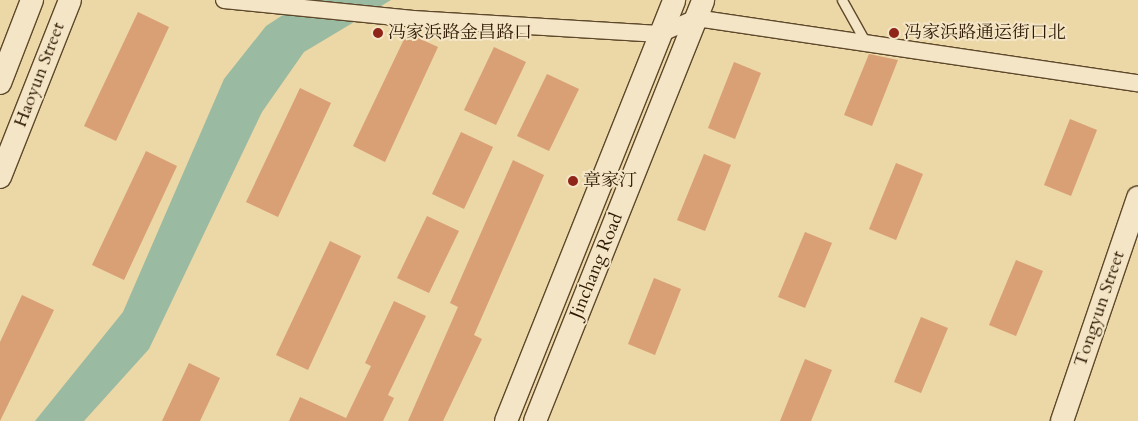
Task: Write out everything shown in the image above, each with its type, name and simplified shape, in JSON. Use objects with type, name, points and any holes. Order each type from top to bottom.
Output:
[{"type":"main road","name":"Haoyun Street","points":[[0,83],[32,0]]},
{"type":"main road","name":"Haoyun Street","points":[[0,177],[70,0]]},
{"type":"main road","name":"Jinchang Road","points":[[506,421],[674,0]]},
{"type":"main road","name":"Jinchang Road","points":[[535,421],[699,9]]},
{"type":"main road","name":"Tongyun Street","points":[[1062,421],[1138,198]]},
{"type":"street","points":[[224,0],[280,8],[368,16],[660,34],[699,9],[866,43],[1138,83]]},
{"type":"lane","points":[[842,0],[866,43]]},
{"type":"shaded area","points":[[306,0],[391,0],[304,52],[262,112],[149,349],[84,421],[35,421],[123,312],[224,79],[266,26]]},
{"type":"building","points":[[138,12],[169,27],[116,141],[84,126]]},
{"type":"building","points":[[407,33],[438,47],[385,162],[353,146]]},
{"type":"building","points":[[494,47],[526,62],[496,125],[464,110]]},
{"type":"building","points":[[869,54],[898,60],[872,126],[844,115]]},
{"type":"building","points":[[734,62],[761,73],[735,139],[708,128]]},
{"type":"building","points":[[547,74],[579,89],[549,151],[517,136]]},
{"type":"building","points":[[300,88],[331,103],[278,217],[246,202]]},
{"type":"building","points":[[1070,119],[1097,130],[1071,196],[1044,185]]},
{"type":"building","points":[[461,132],[493,147],[464,209],[432,194]]},
{"type":"building","points":[[146,151],[177,166],[124,280],[92,265]]},
{"type":"building","points":[[704,154],[731,165],[705,231],[677,220]]},
{"type":"building","points":[[513,160],[544,175],[474,335],[482,339],[443,421],[408,421],[458,307],[450,303]]},
{"type":"building","points":[[896,163],[923,174],[896,240],[869,229]]},
{"type":"building","points":[[427,216],[459,231],[429,293],[397,278]]},
{"type":"building","points":[[805,232],[832,243],[805,308],[778,297]]},
{"type":"building","points":[[330,241],[361,256],[308,370],[276,355]]},
{"type":"building","points":[[1016,260],[1043,271],[1016,336],[989,325]]},
{"type":"building","points":[[654,278],[681,289],[655,355],[628,344]]},
{"type":"building","points":[[22,295],[54,310],[0,421],[0,342]]},
{"type":"building","points":[[394,301],[426,316],[388,395],[394,398],[383,421],[289,421],[300,397],[346,418],[371,366],[365,363]]},
{"type":"building","points":[[921,317],[948,328],[921,393],[894,382]]},
{"type":"building","points":[[805,359],[832,370],[811,421],[780,421]]},
{"type":"building","points":[[189,363],[220,378],[200,421],[162,421]]},
{"type":"place","name":"冯家浜路金昌路口","points":[[378,33]]},
{"type":"place","name":"冯家浜路通运街口北","points":[[894,33]]},
{"type":"place","name":"章家汀","points":[[573,181]]}]
